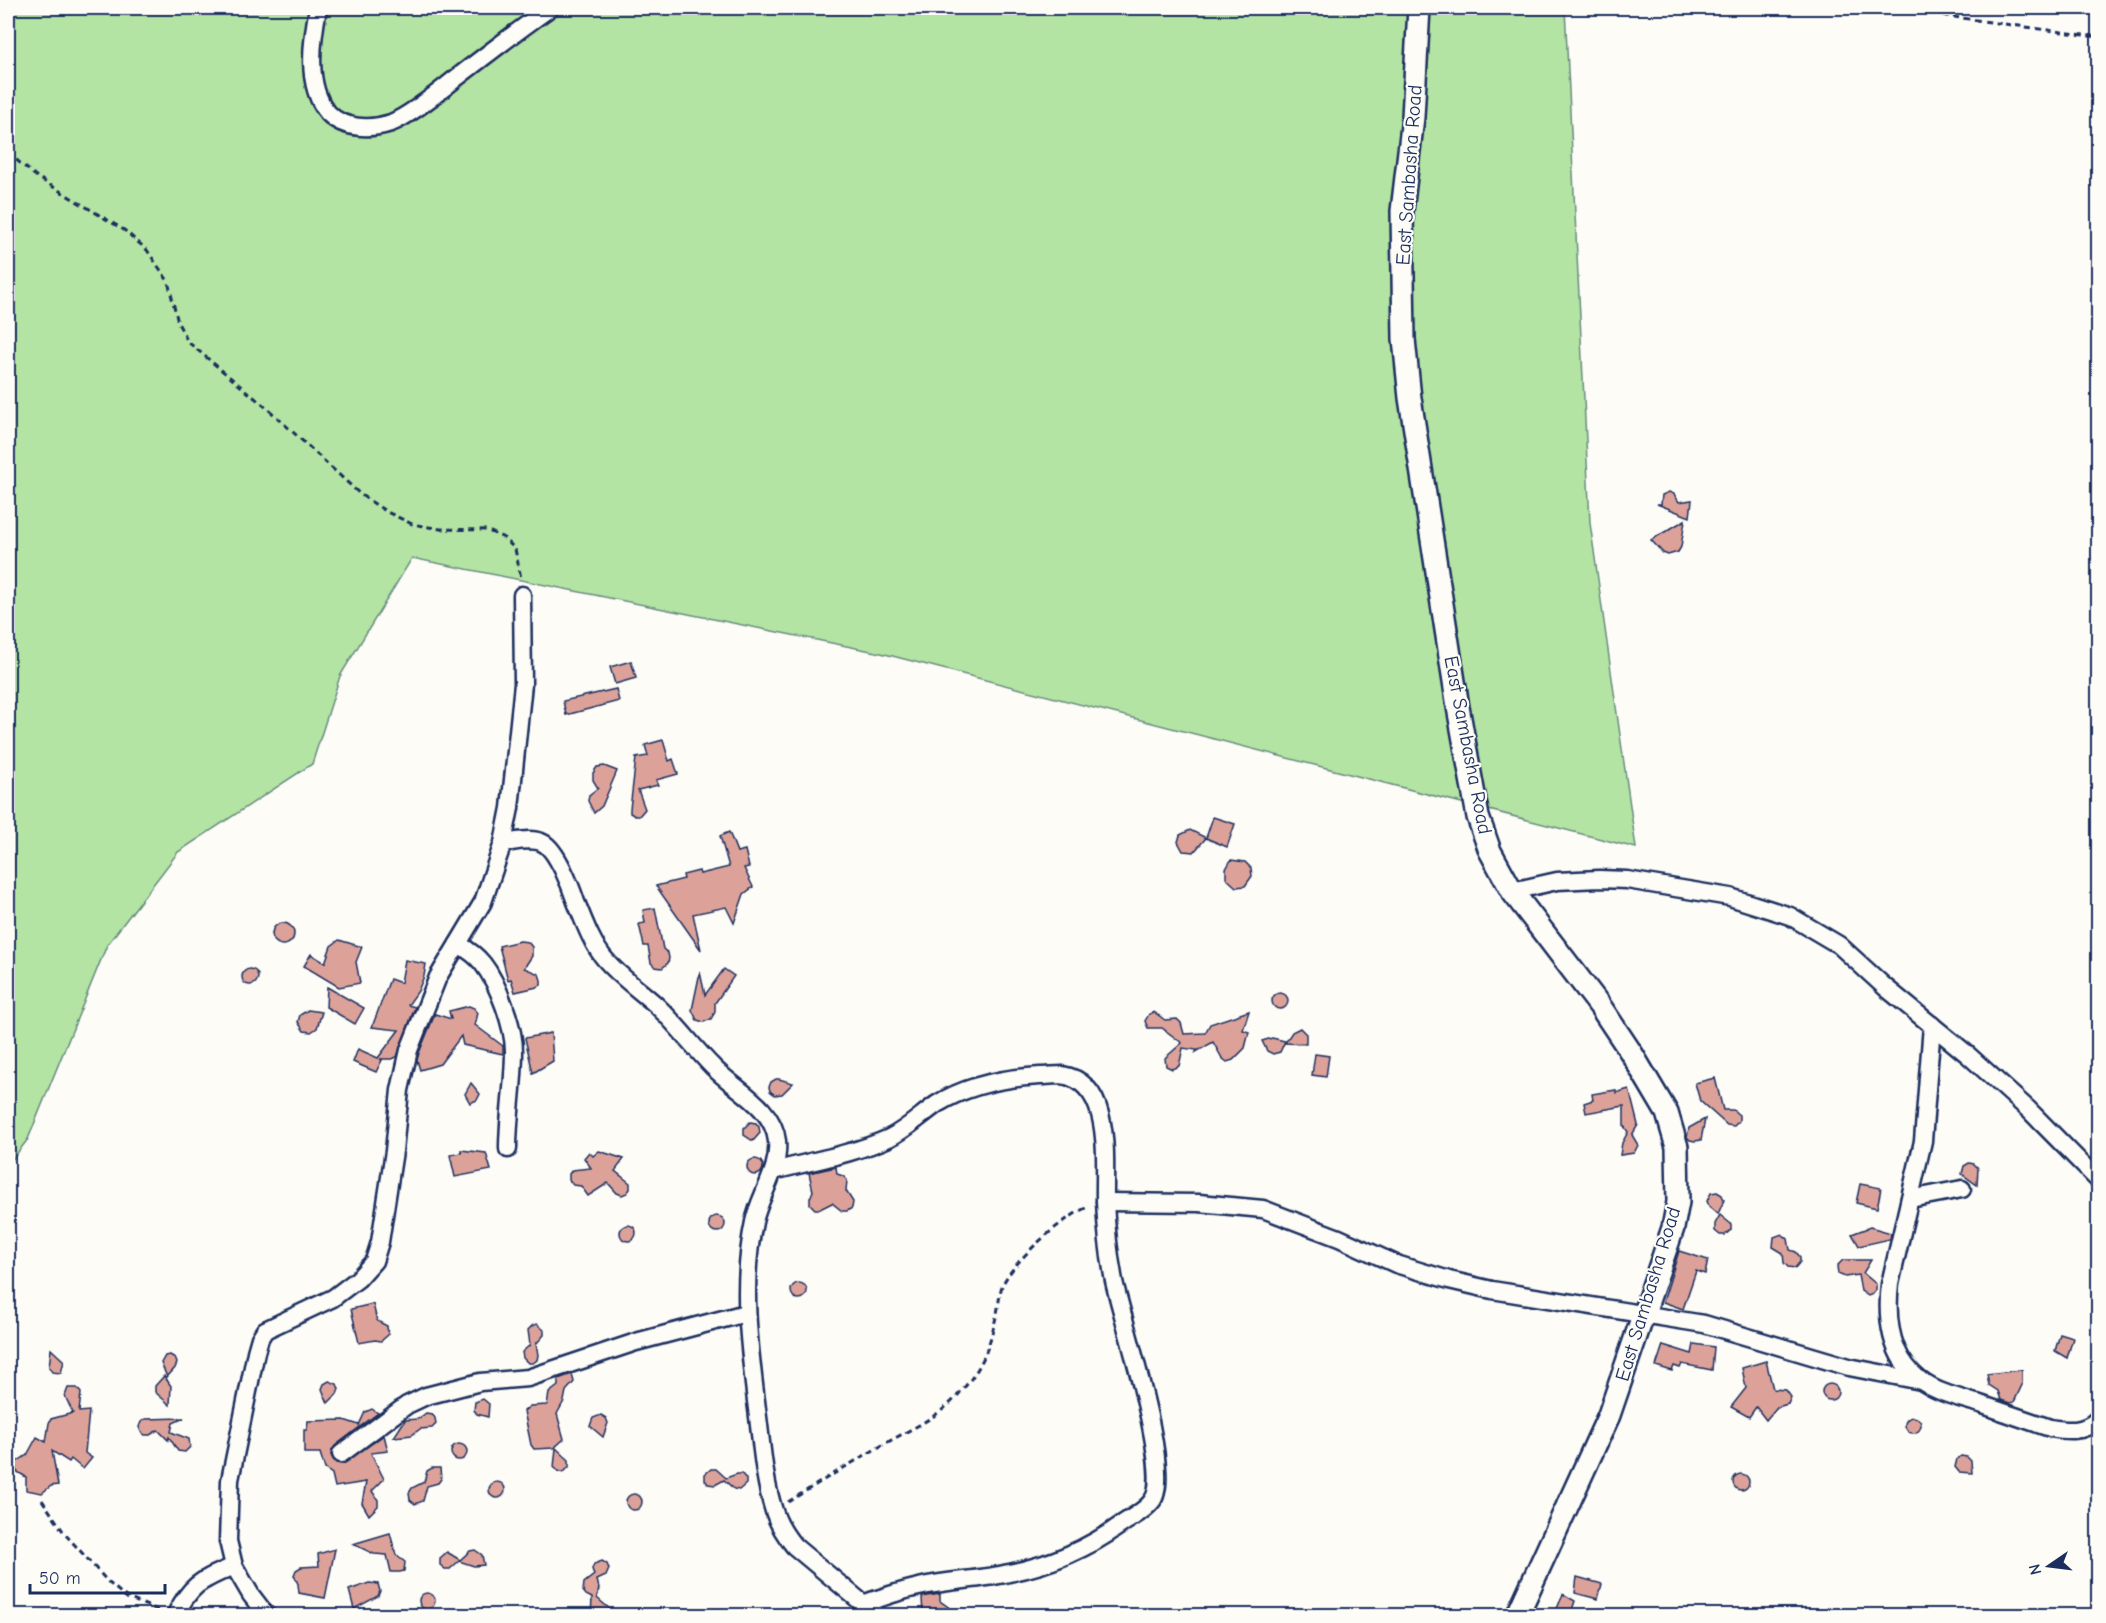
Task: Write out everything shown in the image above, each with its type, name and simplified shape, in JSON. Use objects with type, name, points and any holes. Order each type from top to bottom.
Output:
[{"type":"street","points":[[318,8],[312,78],[321,105],[336,122],[368,129],[393,123],[434,96],[550,8]]},
{"type":"street","name":"East Sambasha Road","points":[[1419,13],[1413,117],[1402,211],[1405,351],[1410,398],[1456,696],[1478,817],[1490,851],[1512,891],[1600,1006],[1632,1054],[1666,1113],[1677,1147],[1678,1202],[1673,1228],[1644,1314],[1609,1415],[1517,1616]]},
{"type":"street","points":[[267,1616],[234,1566],[228,1541],[230,1480],[260,1338],[265,1330],[275,1324],[333,1298],[358,1279],[374,1261],[380,1242],[394,1151],[400,1090],[410,1050],[438,977],[483,902],[503,843],[511,797],[523,684],[522,595]]},
{"type":"street","points":[[503,843],[532,840],[544,843],[553,852],[587,929],[602,956],[619,974],[656,1005],[714,1069],[763,1109],[774,1126],[777,1142],[774,1171],[754,1222],[748,1264],[746,1313],[765,1471],[774,1511],[783,1532],[794,1545],[878,1616]]},
{"type":"street","points":[[1512,891],[1557,881],[1617,880],[1730,897],[1790,916],[1839,945],[1885,987],[2002,1085],[2098,1180]]},
{"type":"street","points":[[458,944],[472,952],[483,964],[499,996],[512,1032],[514,1051],[508,1149]]},
{"type":"street","points":[[1921,1381],[1907,1368],[1899,1353],[1889,1323],[1888,1307],[1890,1284],[1923,1141],[1932,1025]]},
{"type":"street","points":[[774,1171],[865,1147],[890,1137],[939,1103],[970,1088],[1011,1077],[1061,1075],[1081,1082],[1093,1095],[1101,1117],[1106,1149],[1105,1202],[1108,1238],[1114,1280],[1143,1390],[1153,1440],[1157,1486],[1155,1498],[1146,1508],[1102,1539],[1078,1552],[1010,1573],[918,1587],[862,1604]]},
{"type":"street","points":[[1910,1199],[1962,1190]]},
{"type":"street","points":[[1105,1202],[1199,1203],[1263,1209],[1339,1238],[1396,1264],[1449,1280],[1492,1290],[1704,1324],[1849,1367],[1921,1381],[1951,1395],[2050,1428],[2079,1430],[2093,1424],[2098,1419]]},
{"type":"street","points":[[341,1454],[407,1406],[426,1396],[480,1382],[528,1378],[636,1342],[746,1313]]},
{"type":"street","points":[[167,1613],[201,1581],[234,1566]]},
{"type":"path","points":[[1419,13],[1465,8]]},
{"type":"path","points":[[1912,8],[1947,16],[2098,37]]},
{"type":"path","points":[[8,153],[38,177],[124,230],[147,250],[168,281],[178,323],[188,342],[268,409],[361,495],[387,513],[412,524],[440,529],[486,530],[504,538],[515,549],[520,567],[522,595]]},
{"type":"path","points":[[774,1511],[922,1423],[950,1403],[969,1381],[987,1353],[1001,1291],[1007,1277],[1033,1248],[1067,1217],[1105,1202]]},
{"type":"path","points":[[42,1500],[65,1534],[109,1583],[127,1598],[167,1613]]},
{"type":"green space","points":[[8,8],[1565,8],[1590,523],[1636,848],[881,653],[412,558],[340,676],[312,764],[178,852],[107,945],[28,1139],[8,1165]]},
{"type":"building","points":[[1669,492],[1674,494],[1679,502],[1692,500],[1690,517],[1657,504],[1661,504],[1662,495]]},
{"type":"building","points":[[1685,520],[1681,547],[1678,552],[1668,555],[1663,553],[1651,540]]},
{"type":"building","points":[[631,661],[636,678],[615,684],[610,667]]},
{"type":"building","points":[[616,689],[619,701],[566,715],[563,701]]},
{"type":"building","points":[[663,740],[669,761],[673,759],[678,774],[656,780],[658,785],[638,790],[645,809],[639,816],[635,816],[630,813],[630,809],[636,758],[648,756],[645,745]]},
{"type":"building","points":[[604,766],[617,771],[602,806],[594,813],[588,801],[589,795],[598,788],[593,780],[593,773],[597,767]]},
{"type":"building","points":[[1213,817],[1235,824],[1227,847],[1206,838]]},
{"type":"building","points":[[1190,830],[1206,838],[1194,852],[1183,851],[1178,842],[1180,835]]},
{"type":"building","points":[[729,832],[737,852],[745,850],[749,867],[744,868],[753,887],[744,894],[734,923],[726,907],[693,914],[701,950],[656,886],[684,879],[683,875],[699,871],[700,874],[729,867],[720,836]]},
{"type":"building","points":[[1231,860],[1245,862],[1251,868],[1252,876],[1245,886],[1236,887],[1226,878],[1226,869]]},
{"type":"building","points":[[655,908],[663,949],[668,953],[669,958],[668,963],[662,968],[655,967],[651,963],[648,946],[644,946],[639,924],[645,923],[643,910]]},
{"type":"building","points":[[283,923],[291,926],[294,934],[291,942],[283,945],[275,942],[272,934],[275,926]]},
{"type":"building","points":[[339,940],[362,947],[356,962],[360,983],[339,987],[304,966],[311,954],[325,963],[331,946]]},
{"type":"building","points":[[520,941],[528,942],[532,947],[532,956],[524,968],[539,974],[541,985],[515,992],[511,979],[508,980],[499,946]]},
{"type":"building","points":[[405,960],[426,964],[424,976],[418,991],[408,1005],[415,1007],[397,1057],[380,1059],[382,1060],[376,1072],[353,1062],[358,1049],[378,1058],[399,1030],[372,1027],[390,979],[401,983]]},
{"type":"building","points":[[247,969],[253,969],[258,977],[256,983],[247,985],[242,980],[242,974]]},
{"type":"building","points":[[724,969],[734,976],[715,1003],[715,1012],[711,1019],[704,1022],[697,1020],[692,1010],[700,972],[705,995]]},
{"type":"building","points":[[327,987],[364,1008],[355,1024],[326,1007]]},
{"type":"building","points":[[1277,993],[1283,993],[1288,1001],[1286,1007],[1277,1009],[1272,1004],[1272,998]]},
{"type":"building","points":[[469,1006],[478,1013],[475,1025],[503,1046],[503,1054],[463,1045],[461,1036],[440,1064],[420,1070],[417,1060],[435,1014],[451,1019],[449,1011]]},
{"type":"building","points":[[308,1010],[322,1012],[317,1028],[311,1032],[304,1031],[298,1022],[300,1015]]},
{"type":"building","points":[[1249,1011],[1243,1030],[1249,1032],[1245,1048],[1233,1060],[1227,1062],[1222,1058],[1213,1042],[1196,1052],[1197,1050],[1183,1048],[1179,1066],[1172,1069],[1166,1066],[1165,1058],[1182,1043],[1162,1028],[1148,1028],[1145,1021],[1149,1014],[1154,1012],[1165,1020],[1177,1019],[1181,1023],[1184,1034],[1205,1033],[1210,1024]]},
{"type":"building","points":[[1300,1028],[1306,1034],[1306,1044],[1285,1043],[1292,1032]]},
{"type":"building","points":[[551,1033],[553,1061],[533,1073],[525,1038]]},
{"type":"building","points":[[1272,1038],[1285,1041],[1280,1052],[1273,1054],[1267,1051],[1262,1041]]},
{"type":"building","points":[[1315,1054],[1329,1056],[1326,1077],[1312,1075]]},
{"type":"building","points":[[1715,1078],[1723,1110],[1733,1110],[1739,1115],[1739,1121],[1734,1126],[1727,1125],[1700,1101],[1695,1083]]},
{"type":"building","points":[[776,1079],[793,1083],[782,1094],[775,1095],[769,1087]]},
{"type":"building","points":[[471,1083],[480,1094],[477,1100],[470,1103],[465,1094]]},
{"type":"building","points":[[1629,1089],[1638,1125],[1632,1135],[1638,1145],[1634,1153],[1620,1155],[1622,1143],[1628,1132],[1624,1126],[1624,1106],[1586,1113],[1584,1103],[1593,1100],[1592,1094],[1616,1090],[1616,1093]]},
{"type":"building","points":[[1705,1119],[1701,1140],[1690,1140],[1687,1137],[1689,1128]]},
{"type":"building","points":[[750,1122],[756,1123],[760,1133],[753,1141],[744,1135],[744,1128]]},
{"type":"building","points":[[461,1150],[486,1153],[491,1170],[455,1177],[450,1155],[462,1153]]},
{"type":"building","points":[[599,1151],[624,1159],[615,1171],[630,1183],[627,1193],[622,1195],[617,1193],[608,1183],[588,1196],[581,1186],[573,1185],[569,1180],[572,1170],[591,1168],[584,1158],[589,1152],[593,1156]]},
{"type":"building","points":[[752,1159],[758,1159],[763,1167],[761,1173],[752,1175],[747,1170],[747,1164]]},
{"type":"building","points":[[1969,1163],[1978,1168],[1977,1185],[1962,1174],[1964,1166]]},
{"type":"building","points":[[836,1167],[837,1174],[847,1180],[846,1191],[853,1202],[852,1208],[842,1211],[832,1203],[815,1209],[810,1204],[813,1191],[809,1173]]},
{"type":"building","points":[[1860,1184],[1881,1188],[1877,1208],[1856,1203]]},
{"type":"building","points":[[1717,1192],[1724,1200],[1718,1214],[1707,1201],[1711,1193]]},
{"type":"building","points":[[1720,1215],[1731,1224],[1731,1230],[1725,1235],[1720,1235],[1715,1231],[1715,1224]]},
{"type":"building","points":[[714,1216],[720,1216],[725,1224],[723,1230],[714,1232],[709,1227],[709,1221]]},
{"type":"building","points":[[625,1225],[631,1225],[636,1233],[634,1239],[625,1241],[620,1236],[620,1230]]},
{"type":"building","points":[[1870,1227],[1891,1233],[1890,1239],[1859,1246],[1852,1234]]},
{"type":"building","points":[[1782,1234],[1788,1239],[1790,1250],[1796,1252],[1800,1257],[1800,1262],[1795,1268],[1788,1267],[1784,1263],[1783,1253],[1773,1247],[1774,1237]]},
{"type":"building","points":[[1679,1251],[1708,1260],[1705,1274],[1696,1271],[1683,1309],[1663,1302]]},
{"type":"building","points":[[1843,1260],[1871,1260],[1863,1273],[1876,1284],[1873,1294],[1868,1296],[1861,1291],[1858,1275],[1845,1277],[1838,1274],[1837,1266]]},
{"type":"building","points":[[796,1283],[802,1283],[807,1291],[805,1297],[796,1299],[791,1294],[791,1288]]},
{"type":"building","points":[[373,1304],[377,1321],[387,1326],[388,1335],[381,1341],[359,1343],[351,1309]]},
{"type":"building","points":[[537,1324],[544,1330],[544,1335],[536,1344],[537,1360],[528,1363],[523,1358],[522,1352],[530,1345],[528,1330]]},
{"type":"building","points":[[2060,1334],[2073,1338],[2067,1358],[2055,1351]]},
{"type":"building","points":[[1694,1344],[1714,1347],[1712,1370],[1682,1364],[1680,1368],[1674,1366],[1672,1371],[1656,1366],[1663,1345],[1692,1354]]},
{"type":"building","points":[[51,1349],[64,1361],[61,1373],[52,1372],[49,1367]]},
{"type":"building","points":[[170,1355],[177,1363],[167,1377],[161,1363],[165,1356]]},
{"type":"building","points":[[1766,1361],[1773,1389],[1786,1390],[1791,1397],[1788,1404],[1777,1407],[1766,1420],[1756,1407],[1749,1417],[1731,1407],[1746,1388],[1742,1368]]},
{"type":"building","points":[[2022,1370],[2022,1385],[2014,1402],[2001,1400],[1998,1391],[1989,1385],[1987,1374]]},
{"type":"building","points":[[572,1374],[574,1382],[566,1391],[557,1414],[564,1439],[554,1448],[534,1449],[531,1445],[524,1411],[530,1406],[547,1405],[549,1393],[558,1386],[558,1379]]},
{"type":"building","points":[[164,1376],[171,1386],[170,1405],[155,1392],[155,1386]]},
{"type":"building","points":[[329,1381],[337,1384],[339,1389],[328,1403],[322,1389]]},
{"type":"building","points":[[1827,1384],[1833,1384],[1838,1392],[1836,1398],[1827,1400],[1822,1395],[1822,1389]]},
{"type":"building","points":[[68,1388],[77,1388],[81,1393],[79,1412],[89,1411],[85,1453],[92,1458],[83,1469],[71,1459],[69,1462],[52,1451],[58,1485],[51,1486],[42,1493],[26,1490],[26,1477],[16,1471],[15,1463],[27,1455],[37,1437],[46,1442],[51,1419],[73,1413],[65,1396]]},
{"type":"building","points":[[483,1399],[489,1404],[488,1417],[477,1414],[474,1410],[475,1402]]},
{"type":"building","points":[[372,1409],[378,1413],[335,1446],[331,1455],[336,1463],[343,1464],[384,1435],[388,1451],[371,1453],[384,1479],[372,1491],[378,1500],[378,1506],[369,1515],[362,1503],[366,1482],[335,1487],[332,1474],[325,1469],[320,1453],[304,1453],[304,1430],[307,1430],[308,1421],[344,1420],[359,1425],[365,1412]]},
{"type":"building","points":[[426,1413],[432,1414],[435,1418],[436,1424],[432,1428],[420,1429],[412,1435],[394,1437],[405,1420],[418,1419]]},
{"type":"building","points":[[601,1415],[608,1423],[603,1437],[590,1426],[593,1418]]},
{"type":"building","points":[[1910,1417],[1916,1417],[1921,1425],[1919,1431],[1910,1433],[1905,1428],[1905,1422]]},
{"type":"building","points":[[184,1418],[173,1423],[171,1432],[189,1439],[190,1447],[185,1452],[178,1451],[169,1437],[168,1440],[158,1430],[145,1435],[139,1427],[145,1419]]},
{"type":"building","points":[[456,1444],[462,1444],[467,1452],[465,1458],[456,1460],[451,1455],[451,1449]]},
{"type":"building","points":[[556,1448],[569,1460],[569,1467],[564,1472],[559,1472],[554,1467]]},
{"type":"building","points":[[1961,1456],[1971,1461],[1972,1473],[1959,1472],[1955,1467],[1957,1459]]},
{"type":"building","points":[[440,1468],[441,1479],[438,1483],[427,1486],[423,1501],[415,1504],[410,1500],[409,1493],[412,1488],[424,1482],[427,1471]]},
{"type":"building","points":[[711,1469],[716,1469],[726,1478],[742,1474],[746,1479],[746,1484],[739,1490],[734,1489],[724,1480],[715,1485],[708,1484],[705,1474]]},
{"type":"building","points":[[1738,1474],[1744,1474],[1749,1482],[1747,1488],[1738,1490],[1733,1485],[1733,1479]]},
{"type":"building","points":[[494,1482],[500,1482],[505,1490],[503,1496],[494,1498],[489,1493],[489,1487]]},
{"type":"building","points":[[631,1494],[637,1494],[642,1502],[640,1508],[631,1510],[626,1505],[626,1499]]},
{"type":"building","points":[[390,1533],[396,1555],[405,1562],[404,1571],[391,1572],[387,1555],[374,1554],[353,1544]]},
{"type":"building","points":[[335,1549],[325,1598],[299,1593],[294,1575],[296,1570],[301,1567],[319,1566],[318,1554]]},
{"type":"building","points":[[475,1550],[482,1555],[484,1565],[474,1566],[459,1561],[450,1569],[445,1569],[440,1565],[440,1558],[447,1552],[460,1560],[470,1551]]},
{"type":"building","points":[[602,1561],[609,1569],[606,1576],[597,1580],[599,1588],[597,1598],[618,1616],[591,1616],[592,1598],[583,1591],[584,1583],[594,1575],[592,1569],[594,1564]]},
{"type":"building","points":[[1577,1577],[1602,1584],[1598,1599],[1575,1593]]},
{"type":"building","points":[[369,1583],[378,1584],[380,1591],[378,1596],[354,1609],[349,1590]]},
{"type":"building","points":[[424,1593],[430,1593],[435,1601],[433,1607],[424,1609],[419,1604],[419,1598]]},
{"type":"building","points":[[940,1594],[940,1601],[961,1616],[923,1616],[922,1597]]},
{"type":"building","points":[[1563,1594],[1575,1601],[1570,1616],[1554,1616]]}]
